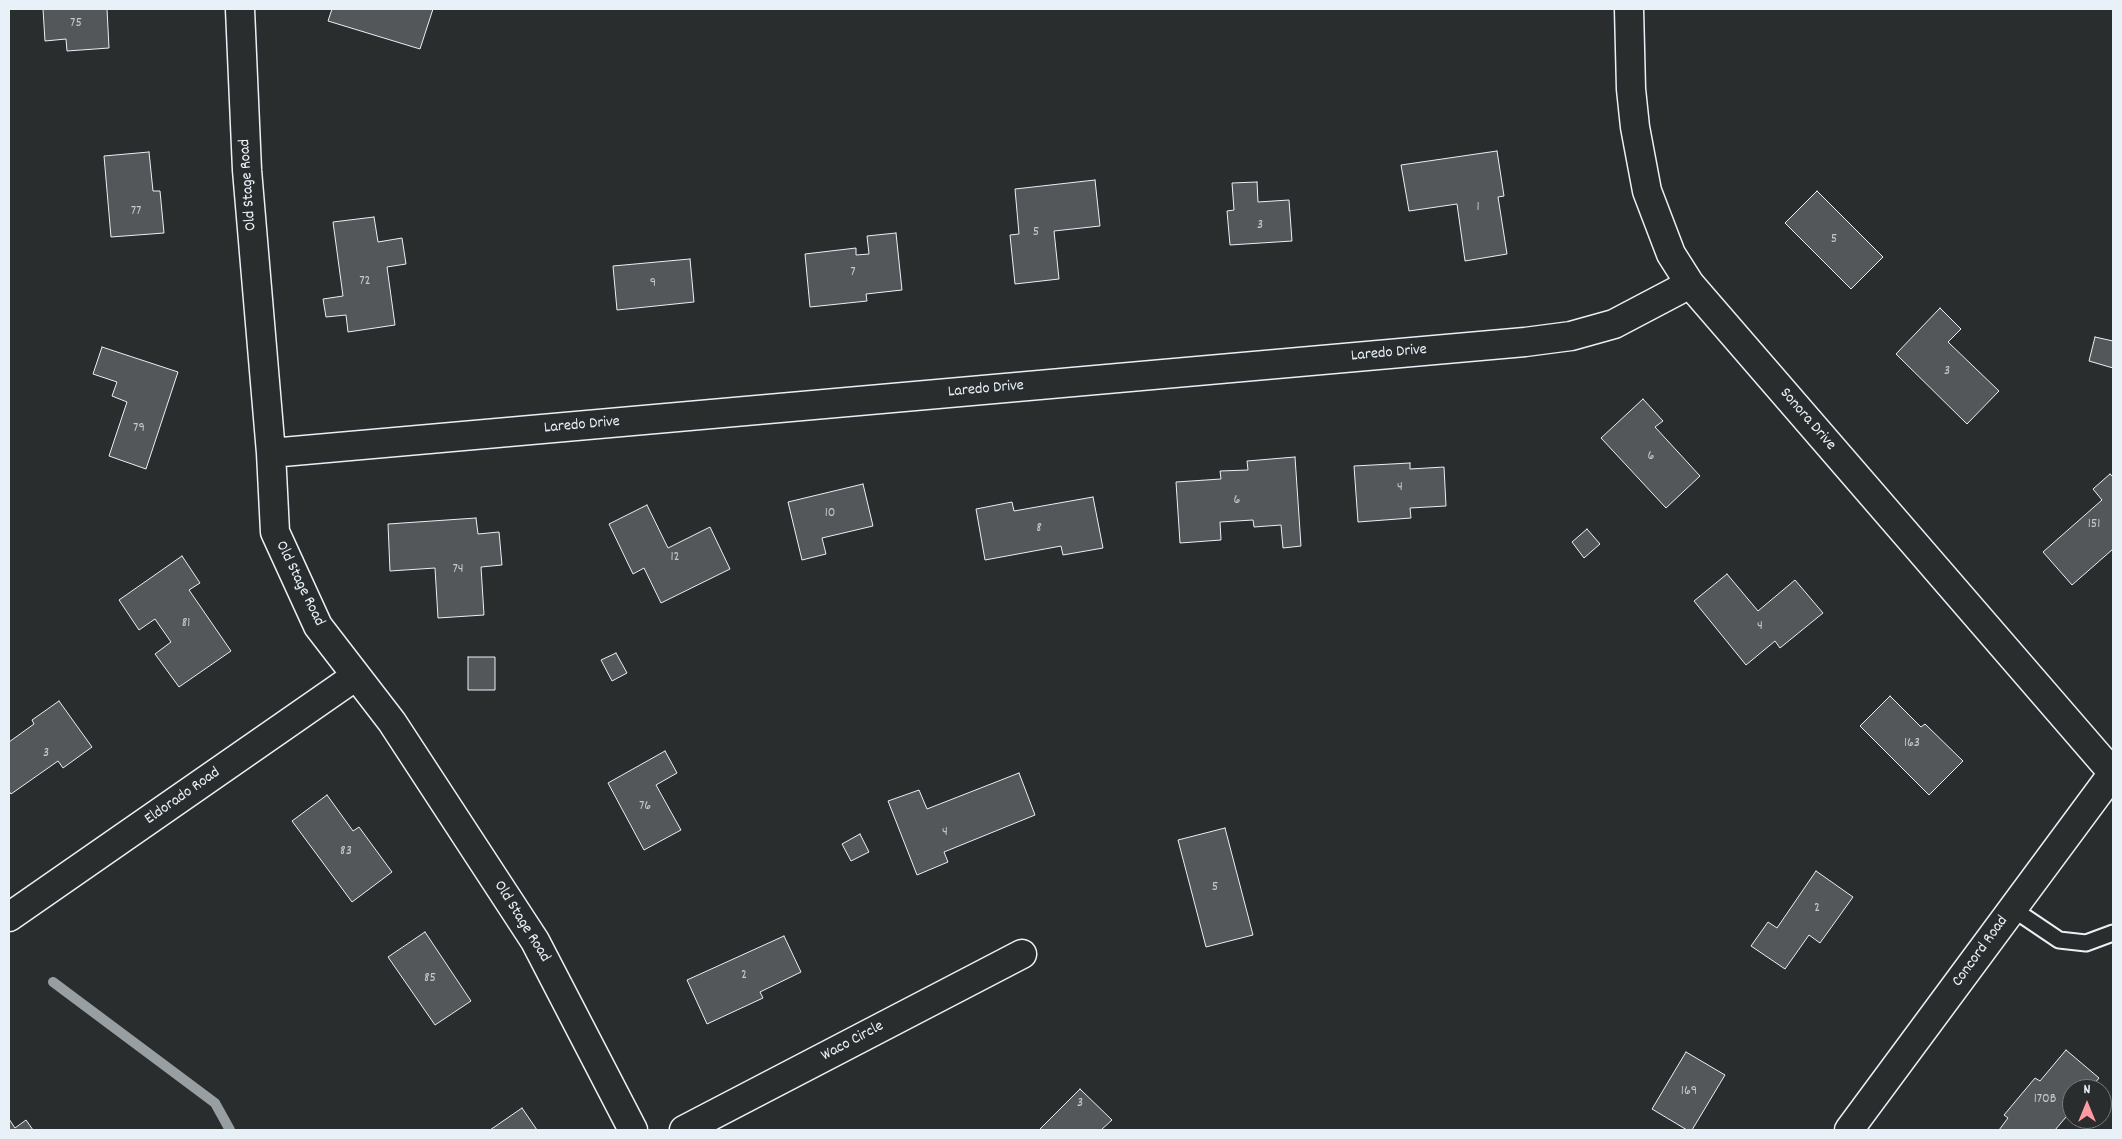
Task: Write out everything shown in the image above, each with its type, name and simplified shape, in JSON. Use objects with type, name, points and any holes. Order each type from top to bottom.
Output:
[{"type":"street","name":"Old Stage Road","points":[[240,9],[247,170],[271,453],[274,532],[318,626],[392,722],[535,941],[633,1130]]},
{"type":"street","name":"Sonora Drive","points":[[1629,9],[1631,89],[1638,144],[1647,191],[1671,254],[1690,284],[2113,773]]},
{"type":"street","name":"Laredo Drive","points":[[271,453],[1525,342],[1571,336],[1614,324],[1690,284]]},
{"type":"street","name":"Eldorado Road","points":[[9,917],[356,676]]},
{"type":"street","name":"Concord Road","points":[[1849,1130],[2113,773]]},
{"type":"street","name":"Waco Circle","points":[[684,1130],[1022,954]]},
{"type":"lane","points":[[2013,909],[2058,940],[2086,943],[2113,933]]},
{"type":"building","points":[[43,9],[107,9],[109,48],[67,51],[66,39],[45,41]]},
{"type":"building","points":[[332,9],[433,9],[420,49],[328,21]]},
{"type":"building","points":[[1497,151],[1504,196],[1498,197],[1507,254],[1465,261],[1457,204],[1409,211],[1401,165]]},
{"type":"building","points":[[149,152],[153,191],[160,191],[164,233],[111,237],[104,156]]},
{"type":"building","points":[[1095,180],[1100,226],[1054,231],[1059,279],[1015,284],[1010,235],[1019,234],[1015,189]]},
{"type":"building","points":[[1257,182],[1258,202],[1289,200],[1292,241],[1230,245],[1227,211],[1234,210],[1232,183]]},
{"type":"building","points":[[1817,191],[1883,257],[1851,289],[1785,223]]},
{"type":"building","points":[[374,217],[378,242],[402,238],[406,264],[387,267],[395,325],[348,332],[346,315],[326,317],[323,299],[343,296],[333,222]]},
{"type":"building","points":[[896,233],[902,290],[866,294],[867,301],[810,307],[805,254],[856,248],[856,255],[869,254],[867,236]]},
{"type":"building","points":[[690,259],[694,302],[617,310],[613,266]]},
{"type":"building","points":[[1940,308],[1961,329],[1948,342],[1999,391],[1967,424],[1896,354]]},
{"type":"building","points":[[2095,337],[2113,341],[2113,368],[2089,361]]},
{"type":"building","points":[[102,347],[178,372],[146,469],[109,456],[127,402],[112,396],[117,382],[93,374]]},
{"type":"building","points":[[1643,399],[1663,421],[1655,427],[1700,476],[1666,508],[1601,438]]},
{"type":"building","points":[[1295,457],[1301,546],[1283,548],[1281,525],[1254,527],[1253,520],[1220,522],[1221,540],[1180,543],[1176,482],[1221,479],[1220,471],[1248,470],[1247,461]]},
{"type":"building","points":[[1410,463],[1410,469],[1444,467],[1446,506],[1410,508],[1411,518],[1358,522],[1354,466]]},
{"type":"building","points":[[2110,474],[2113,477],[2113,549],[2072,585],[2043,552],[2102,500],[2093,489]]},
{"type":"building","points":[[863,484],[873,526],[822,538],[826,554],[802,560],[788,502]]},
{"type":"building","points":[[1093,497],[1103,548],[1063,555],[1061,546],[985,560],[976,509],[1012,502],[1014,511]]},
{"type":"building","points":[[647,505],[668,548],[710,527],[730,569],[661,603],[644,568],[633,574],[609,524]]},
{"type":"building","points":[[476,518],[478,534],[499,532],[502,565],[481,567],[484,615],[438,618],[435,568],[390,571],[388,524]]},
{"type":"building","points":[[1587,529],[1600,544],[1584,558],[1572,542]]},
{"type":"building","points":[[182,556],[200,583],[189,590],[231,651],[179,687],[155,654],[171,642],[155,619],[139,630],[119,600]]},
{"type":"building","points":[[1727,574],[1758,611],[1795,580],[1823,613],[1780,648],[1775,641],[1746,665],[1694,601]]},
{"type":"building","points":[[616,653],[627,673],[612,681],[601,660]]},
{"type":"building","points":[[468,657],[495,657],[495,690],[468,690]]},
{"type":"building","points":[[1890,696],[1921,727],[1925,724],[1963,761],[1929,795],[1860,726]]},
{"type":"building","points":[[59,701],[92,747],[63,768],[58,761],[11,794],[9,791],[9,742],[34,724],[32,720]]},
{"type":"building","points":[[665,751],[677,773],[656,785],[681,830],[644,850],[608,783]]},
{"type":"building","points":[[1019,773],[1035,815],[944,852],[948,862],[917,875],[888,801],[919,790],[927,809]]},
{"type":"building","points":[[327,795],[353,831],[359,827],[392,872],[352,902],[292,821]]},
{"type":"building","points":[[1225,828],[1253,935],[1206,947],[1178,840]]},
{"type":"building","points":[[860,834],[869,852],[851,861],[842,844]]},
{"type":"building","points":[[1816,871],[1853,897],[1820,943],[1809,935],[1785,969],[1751,946],[1768,922],[1777,928]]},
{"type":"building","points":[[425,932],[471,1001],[435,1025],[388,957]]},
{"type":"building","points":[[784,936],[801,972],[760,992],[763,998],[707,1024],[687,980]]},
{"type":"building","points":[[2066,1050],[2099,1078],[2062,1079],[2062,1122],[2055,1130],[1999,1130],[2008,1118],[2004,1115],[2035,1078],[2040,1081]]},
{"type":"building","points":[[1686,1052],[1725,1075],[1692,1130],[1687,1130],[1652,1109]]},
{"type":"building","points":[[1080,1089],[1112,1120],[1101,1130],[1039,1130]]},
{"type":"building","points":[[522,1108],[537,1130],[490,1130]]},
{"type":"building","points":[[9,1119],[15,1128],[26,1120],[33,1130],[9,1130]]},
{"type":"waterway","points":[[53,982],[215,1103],[230,1130]]}]
